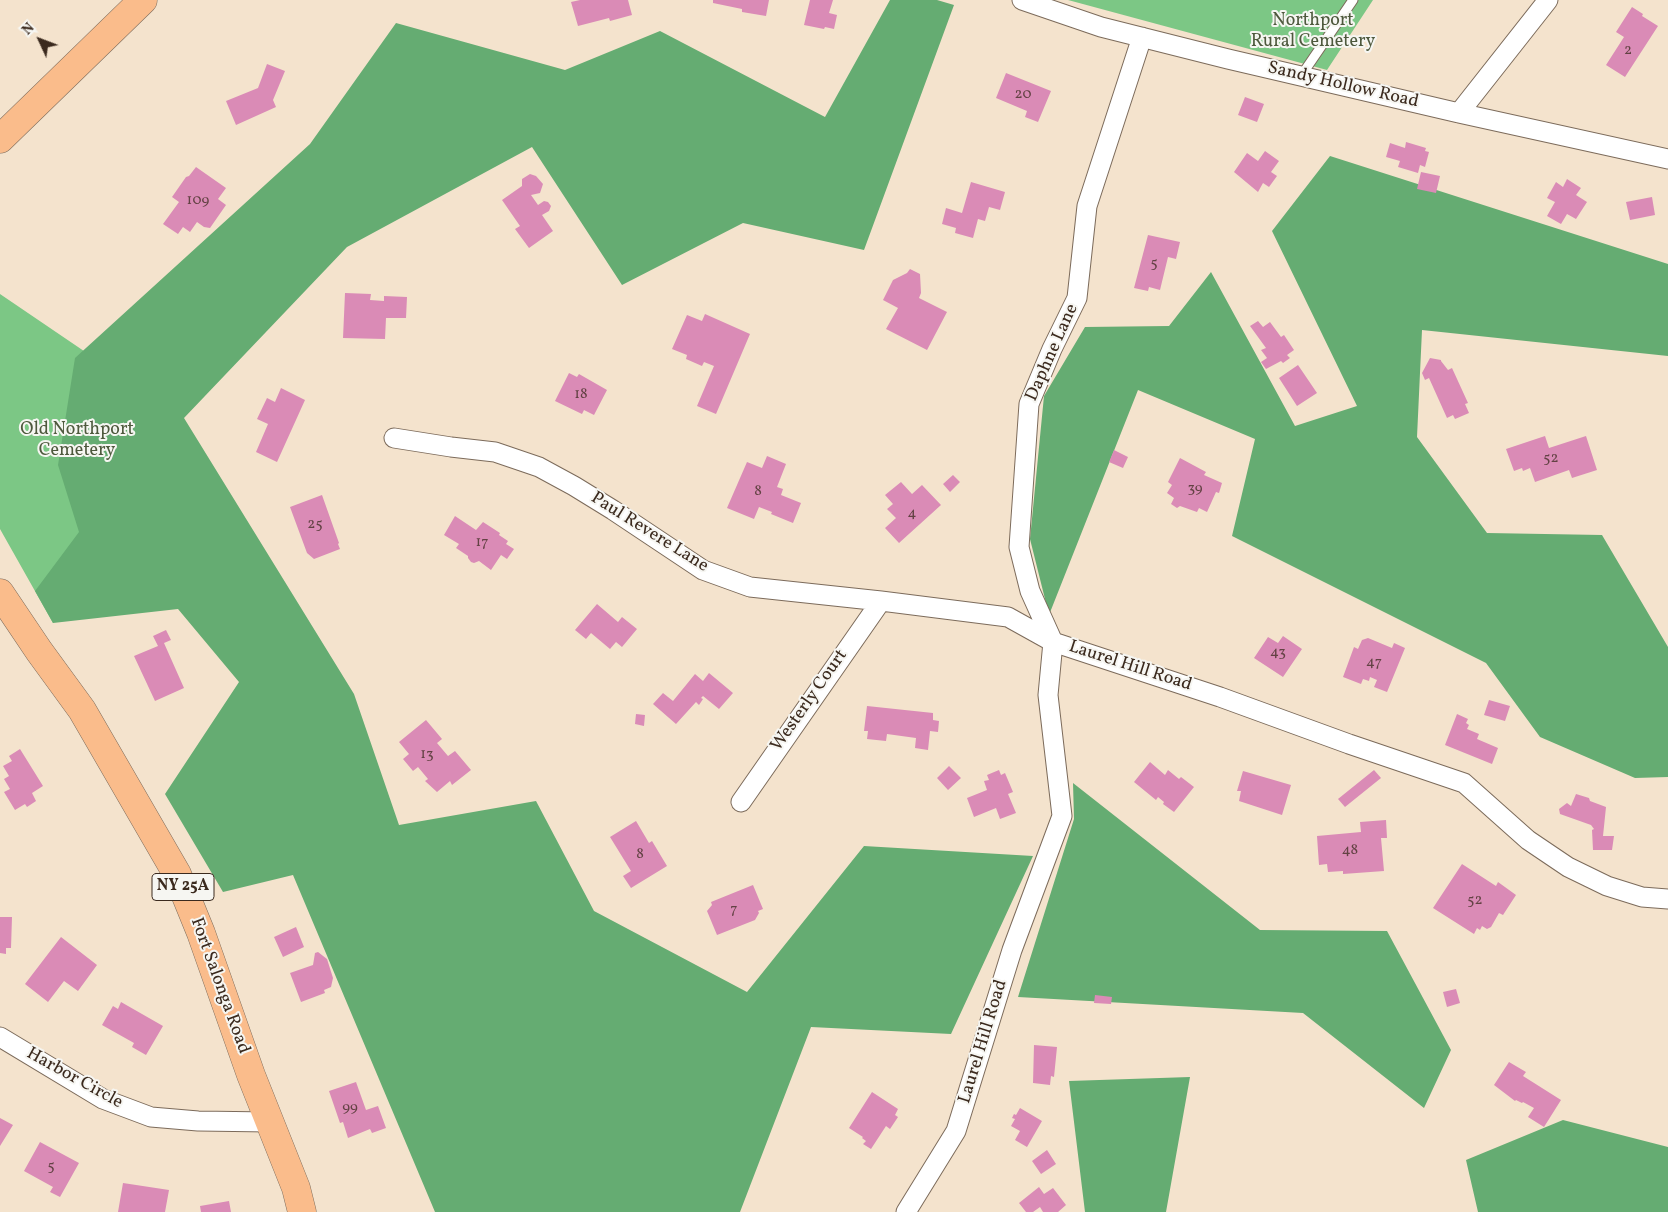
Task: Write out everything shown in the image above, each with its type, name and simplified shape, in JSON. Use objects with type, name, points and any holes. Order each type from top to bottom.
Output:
[{"type":"main road","points":[[0,139],[143,0]]},
{"type":"main road","name":"Fort Salonga Road","points":[[0,594],[82,710],[178,874],[251,1075],[296,1188],[302,1212]]},
{"type":"street","name":"Sandy Hollow Road","points":[[1022,0],[1102,27],[1142,37],[1459,113],[1668,159]]},
{"type":"street","points":[[1459,113],[1548,0]]},
{"type":"street","name":"Daphne Lane","points":[[1053,642],[1030,591],[1020,547],[1029,404],[1052,349],[1078,298],[1087,206],[1142,37]]},
{"type":"street","name":"Paul Revere Lane","points":[[394,438],[451,448],[495,452],[539,467],[613,510],[703,570],[750,586],[881,600],[1008,617],[1053,642]]},
{"type":"street","name":"Westerly Court","points":[[741,802],[881,600]]},
{"type":"street","name":"Laurel Hill Road","points":[[906,1212],[956,1131],[1012,950],[1062,816],[1048,696],[1053,642],[1220,697],[1464,783],[1528,840],[1568,867],[1607,886],[1642,897],[1668,899]]},
{"type":"street","name":"Harbor Circle","points":[[0,1037],[103,1099],[151,1116],[198,1121],[270,1122]]},
{"type":"lane","points":[[1301,76],[1353,0]]},
{"type":"green space","points":[[890,0],[937,0],[954,5],[864,250],[743,223],[622,285],[532,147],[347,247],[184,418],[354,694],[399,825],[536,801],[594,911],[747,992],[864,846],[1033,856],[951,1034],[811,1027],[740,1212],[435,1212],[293,875],[223,892],[165,794],[239,682],[178,609],[53,623],[35,591],[79,532],[58,465],[75,358],[310,144],[396,23],[565,70],[660,31],[825,117]]},
{"type":"green space","name":"Northport Rural Cemetery","points":[[1068,0],[1373,0],[1327,70]]},
{"type":"green space","points":[[1330,156],[1668,264],[1668,356],[1422,330],[1417,437],[1487,533],[1602,535],[1668,647],[1668,777],[1635,778],[1540,737],[1486,663],[1232,536],[1255,439],[1138,390],[1049,615],[1030,539],[1044,396],[1085,327],[1169,326],[1211,272],[1295,426],[1357,406],[1272,231]]},
{"type":"green space","name":"Old Northport Cemetery","points":[[0,294],[184,419],[53,623],[0,529]]},
{"type":"green space","points":[[1073,783],[1260,930],[1387,931],[1451,1050],[1424,1108],[1303,1013],[1018,997],[1074,819]]},
{"type":"green space","points":[[1190,1077],[1166,1212],[1085,1212],[1069,1081]]},
{"type":"green space","points":[[1563,1120],[1668,1147],[1668,1212],[1478,1212],[1466,1160]]},
{"type":"building","points":[[580,0],[628,0],[632,15],[610,21],[609,18],[578,26],[571,2]]},
{"type":"building","points":[[713,0],[769,0],[766,16],[742,12],[742,9],[713,3]]},
{"type":"building","points":[[810,0],[833,0],[829,13],[837,15],[834,29],[804,25]]},
{"type":"building","points":[[1632,7],[1658,26],[1625,77],[1606,65],[1624,37],[1616,32]]},
{"type":"building","points":[[267,64],[285,71],[273,100],[276,107],[236,125],[226,101],[258,88]]},
{"type":"building","points":[[1006,73],[1051,91],[1038,122],[1025,117],[1027,111],[996,98]]},
{"type":"building","points":[[1245,97],[1264,104],[1257,122],[1238,115]]},
{"type":"building","points":[[1406,142],[1426,148],[1425,151],[1429,152],[1425,167],[1420,165],[1418,173],[1398,167],[1400,161],[1386,157],[1390,143],[1405,148]]},
{"type":"building","points":[[1265,151],[1279,161],[1271,172],[1277,176],[1269,187],[1263,183],[1258,192],[1234,172],[1247,153],[1258,161]]},
{"type":"building","points":[[196,167],[226,188],[218,199],[226,205],[210,228],[204,227],[197,222],[190,232],[183,227],[178,234],[163,224],[179,202],[172,197],[186,177]]},
{"type":"building","points":[[1421,172],[1440,176],[1436,193],[1417,189]]},
{"type":"building","points":[[530,174],[536,176],[543,184],[540,193],[531,195],[538,205],[544,201],[548,202],[551,206],[549,211],[542,215],[553,231],[529,248],[515,229],[520,226],[502,200],[522,186],[522,179]]},
{"type":"building","points":[[1567,179],[1581,188],[1576,195],[1587,202],[1576,219],[1567,214],[1561,224],[1547,216],[1555,202],[1547,198],[1556,182],[1563,187]]},
{"type":"building","points":[[971,182],[1005,192],[1000,210],[989,207],[985,221],[978,219],[973,238],[955,233],[956,228],[942,224],[946,208],[962,213]]},
{"type":"building","points":[[1652,197],[1655,215],[1630,220],[1626,202]]},
{"type":"building","points":[[1148,235],[1180,242],[1176,259],[1168,257],[1160,290],[1149,287],[1148,291],[1134,288]]},
{"type":"building","points":[[910,269],[920,274],[921,293],[919,298],[947,312],[927,350],[886,329],[898,308],[883,300],[893,280],[907,273]]},
{"type":"building","points":[[345,293],[371,294],[370,300],[384,301],[384,296],[407,297],[406,318],[386,318],[385,339],[343,338]]},
{"type":"building","points":[[705,314],[750,334],[716,414],[697,406],[714,366],[704,362],[702,366],[686,359],[687,355],[672,349],[687,315],[702,321]]},
{"type":"building","points":[[1258,321],[1263,327],[1270,322],[1281,337],[1284,335],[1294,350],[1287,355],[1290,358],[1283,363],[1281,361],[1266,369],[1261,362],[1267,358],[1261,350],[1266,348],[1250,326]]},
{"type":"building","points":[[1430,358],[1441,360],[1448,370],[1452,368],[1468,403],[1465,404],[1469,413],[1455,419],[1453,415],[1447,418],[1429,378],[1425,380],[1422,373]]},
{"type":"building","points":[[1298,365],[1317,393],[1297,406],[1279,378]]},
{"type":"building","points":[[569,373],[577,377],[579,374],[607,390],[594,415],[584,410],[582,414],[555,401]]},
{"type":"building","points":[[281,388],[305,400],[277,462],[256,452],[268,424],[257,419],[267,398],[275,402]]},
{"type":"building","points":[[1545,436],[1549,448],[1586,436],[1597,470],[1572,478],[1569,470],[1535,482],[1530,468],[1523,471],[1522,468],[1514,471],[1506,449]]},
{"type":"building","points":[[1114,450],[1128,457],[1123,468],[1109,462]]},
{"type":"building","points":[[767,456],[786,464],[777,487],[783,489],[781,495],[801,503],[793,523],[759,507],[754,519],[727,508],[747,462],[762,468]]},
{"type":"building","points":[[1180,458],[1206,472],[1204,475],[1222,483],[1219,493],[1216,492],[1207,512],[1199,508],[1197,512],[1180,506],[1177,508],[1171,504],[1174,498],[1167,493],[1172,485],[1168,482]]},
{"type":"building","points":[[953,475],[960,482],[950,492],[943,484]]},
{"type":"building","points":[[901,482],[912,494],[922,485],[941,505],[899,543],[885,528],[896,518],[887,509],[893,504],[885,495]]},
{"type":"building","points":[[322,495],[340,549],[314,559],[307,553],[290,507]]},
{"type":"building","points":[[455,516],[476,530],[483,522],[500,533],[499,535],[508,541],[506,544],[514,549],[507,559],[501,555],[491,570],[479,561],[471,562],[468,556],[456,548],[459,544],[444,535]]},
{"type":"building","points":[[597,604],[618,622],[622,617],[637,629],[622,647],[616,642],[610,649],[591,633],[586,639],[575,630]]},
{"type":"building","points":[[166,630],[171,640],[164,643],[184,688],[155,701],[134,656],[158,646],[153,636]]},
{"type":"building","points":[[1283,636],[1302,649],[1283,677],[1254,658],[1268,637],[1278,643]]},
{"type":"building","points":[[1368,638],[1392,648],[1394,643],[1405,648],[1387,692],[1374,687],[1377,680],[1370,677],[1369,681],[1363,679],[1361,684],[1343,677],[1354,647],[1358,649],[1362,640]]},
{"type":"building","points":[[709,673],[733,693],[719,709],[703,696],[699,705],[696,702],[676,724],[653,704],[663,693],[673,701],[695,674],[703,681]]},
{"type":"building","points":[[1489,700],[1510,706],[1505,721],[1484,715]]},
{"type":"building","points":[[867,706],[933,713],[933,720],[939,721],[938,732],[930,731],[928,750],[915,748],[916,738],[887,734],[886,741],[867,739],[868,731],[864,731]]},
{"type":"building","points":[[636,714],[645,715],[644,726],[635,724]]},
{"type":"building","points":[[1457,714],[1468,719],[1466,723],[1469,725],[1467,729],[1479,734],[1477,739],[1498,748],[1492,764],[1445,745]]},
{"type":"building","points":[[426,720],[442,739],[437,743],[448,756],[455,751],[471,770],[452,785],[450,781],[437,792],[425,781],[428,779],[418,767],[413,771],[403,759],[409,754],[399,742]]},
{"type":"building","points":[[20,749],[43,786],[32,793],[36,801],[27,807],[25,804],[15,810],[4,792],[10,789],[4,779],[9,776],[3,766],[12,761],[9,756]]},
{"type":"building","points":[[1150,762],[1165,775],[1168,770],[1179,779],[1181,777],[1194,787],[1174,812],[1163,804],[1164,802],[1158,797],[1156,800],[1134,782]]},
{"type":"building","points":[[949,766],[961,778],[948,790],[937,778]]},
{"type":"building","points":[[999,770],[1001,775],[1005,773],[1013,792],[1008,794],[1016,813],[1000,819],[996,808],[974,817],[967,798],[987,790],[984,781],[989,780],[987,775]]},
{"type":"building","points":[[1374,770],[1381,778],[1345,807],[1338,799]]},
{"type":"building","points":[[1243,771],[1291,785],[1282,815],[1239,801],[1241,791],[1237,791]]},
{"type":"building","points":[[1576,794],[1606,807],[1603,836],[1614,836],[1612,850],[1593,850],[1592,830],[1594,829],[1591,825],[1560,814],[1559,809],[1567,803],[1571,806]]},
{"type":"building","points":[[1386,820],[1387,838],[1381,838],[1384,871],[1343,874],[1343,871],[1328,872],[1327,864],[1319,865],[1317,836],[1361,832],[1360,822]]},
{"type":"building","points":[[636,821],[649,843],[652,841],[667,866],[631,888],[623,876],[631,871],[610,837]]},
{"type":"building","points":[[1462,864],[1496,886],[1498,882],[1516,895],[1503,915],[1499,913],[1491,927],[1487,929],[1482,926],[1480,930],[1477,928],[1474,934],[1433,908]]},
{"type":"building","points":[[753,885],[763,909],[758,911],[759,913],[755,920],[717,935],[707,911],[712,905],[711,902]]},
{"type":"building","points":[[0,917],[12,917],[11,948],[6,948],[6,954],[0,953]]},
{"type":"building","points":[[296,927],[304,947],[283,957],[274,937]]},
{"type":"building","points":[[61,937],[97,965],[78,991],[64,981],[48,1002],[25,984]]},
{"type":"building","points":[[318,952],[327,959],[333,978],[331,987],[324,990],[325,993],[301,1002],[290,973],[313,965],[315,953]]},
{"type":"building","points":[[1456,989],[1460,1003],[1447,1007],[1443,992]]},
{"type":"building","points":[[1095,995],[1112,997],[1111,1004],[1094,1003]]},
{"type":"building","points":[[121,1002],[163,1026],[146,1055],[132,1047],[134,1043],[102,1025],[113,1006],[118,1009]]},
{"type":"building","points":[[1034,1045],[1057,1047],[1054,1077],[1051,1076],[1050,1085],[1033,1083]]},
{"type":"building","points":[[1509,1062],[1526,1072],[1523,1076],[1561,1100],[1544,1127],[1528,1117],[1534,1108],[1523,1102],[1515,1101],[1494,1085]]},
{"type":"building","points":[[356,1082],[366,1110],[378,1106],[386,1128],[372,1133],[370,1129],[348,1138],[343,1122],[340,1123],[329,1091]]},
{"type":"building","points":[[872,1092],[898,1109],[895,1115],[898,1117],[890,1129],[886,1126],[871,1149],[863,1144],[866,1141],[863,1137],[849,1128]]},
{"type":"building","points":[[1020,1108],[1042,1121],[1027,1147],[1015,1140],[1020,1131],[1011,1126],[1015,1119],[1012,1118],[1014,1114],[1016,1115]]},
{"type":"building","points":[[0,1118],[13,1125],[0,1146]]},
{"type":"building","points":[[40,1142],[79,1163],[60,1197],[50,1192],[53,1187],[24,1171]]},
{"type":"building","points":[[1047,1150],[1056,1164],[1041,1174],[1032,1161]]},
{"type":"building","points":[[123,1183],[169,1190],[165,1212],[118,1212]]},
{"type":"building","points":[[1039,1187],[1044,1194],[1053,1188],[1066,1205],[1058,1212],[1043,1212],[1040,1207],[1033,1212],[1026,1212],[1019,1203]]},
{"type":"building","points":[[229,1201],[231,1212],[201,1212],[200,1206]]}]
